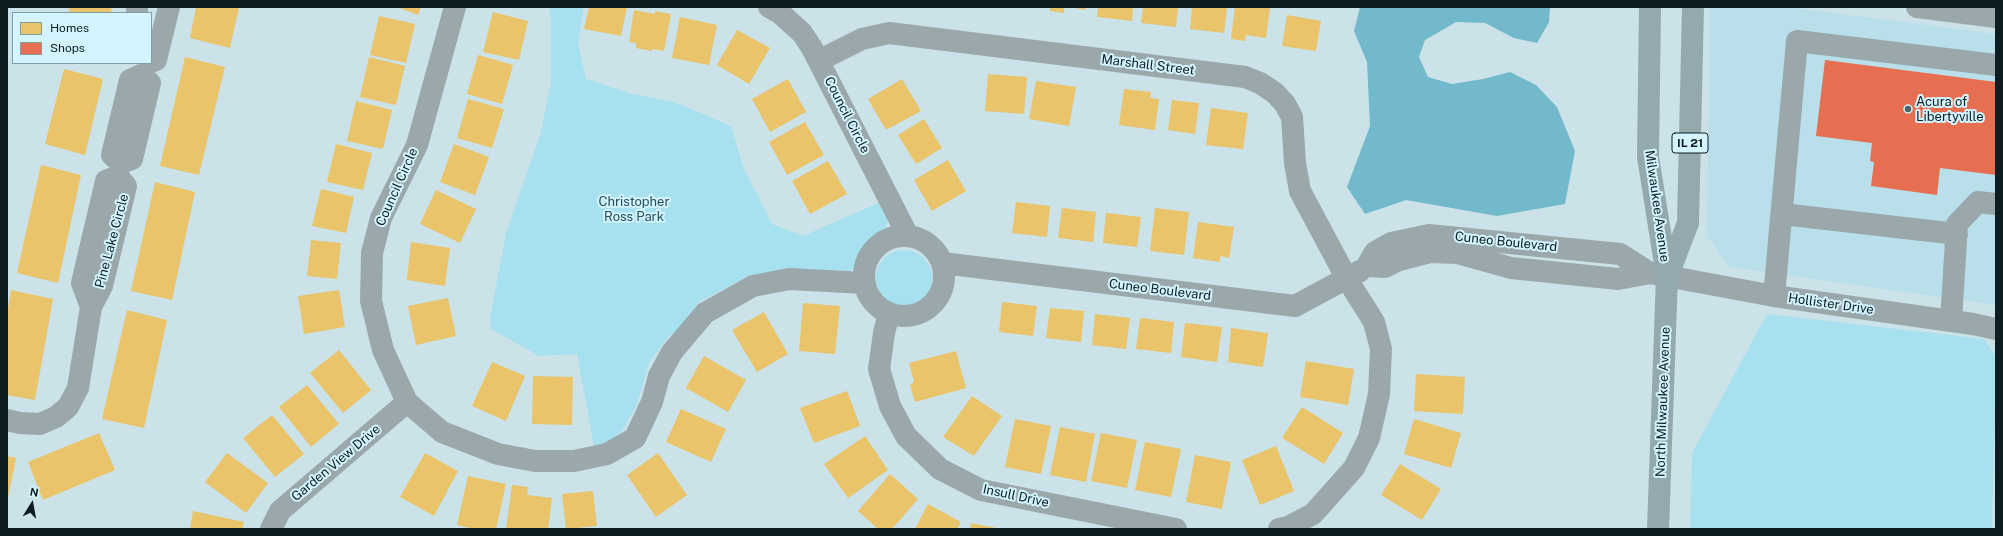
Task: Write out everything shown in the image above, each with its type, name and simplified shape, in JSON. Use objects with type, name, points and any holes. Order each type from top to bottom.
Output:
[{"type":"main road","name":"Milwaukee Avenue","points":[[1650,7],[1648,157],[1659,274]]},
{"type":"main road","name":"Milwaukee Avenue","points":[[1659,274],[1688,223],[1693,7]]},
{"type":"main road","name":"North Milwaukee Avenue","points":[[1658,529],[1659,274]]},
{"type":"street","name":"Pine Lake Circle","points":[[152,62],[156,60],[169,7]]},
{"type":"street","name":"Council Circle","points":[[455,7],[417,145],[381,218],[372,253],[371,301],[383,350],[407,402],[442,432],[498,454],[536,461],[574,461],[607,454],[635,438],[652,402],[659,376],[672,352],[705,313],[753,286],[789,278],[865,283]]},
{"type":"street","name":"Council Circle","points":[[769,7],[780,13],[802,33],[820,60],[908,236]]},
{"type":"street","points":[[1917,7],[1996,17]]},
{"type":"street","name":"Marshall Street","points":[[820,60],[862,39],[889,33],[1245,77],[1260,83],[1286,104],[1292,118],[1294,148],[1300,191],[1347,279]]},
{"type":"street","points":[[1774,296],[1797,41],[1996,65]]},
{"type":"street","name":"Pine Lake Circle","points":[[7,420],[20,423],[40,424],[56,417],[68,406],[78,388],[91,307],[82,283],[106,182],[120,170],[112,155],[130,80],[144,65]]},
{"type":"street","points":[[1950,321],[1957,224],[1978,202],[1996,204]]},
{"type":"street","points":[[1782,214],[1957,234]]},
{"type":"street","name":"Cuneo Boulevard","points":[[942,263],[1295,306],[1347,279],[1367,266],[1375,252],[1391,243],[1429,234],[1481,249],[1511,268],[1618,279],[1659,274]]},
{"type":"street","points":[[908,236],[929,244],[937,253],[942,263],[944,286],[939,296],[932,305],[923,312],[912,316],[901,316],[889,313],[873,302],[865,283],[864,271],[868,259],[875,249],[884,241],[896,237],[908,236]]},
{"type":"street","name":"Hollister Drive","points":[[1659,274],[1774,296],[1996,329]]},
{"type":"street","points":[[1279,529],[1317,522],[1354,468],[1369,438],[1380,394],[1381,349],[1374,322],[1347,279]]},
{"type":"street","name":"Insull Drive","points":[[889,313],[884,333],[879,369],[890,406],[906,436],[940,469],[981,490],[1176,529]]},
{"type":"street","name":"Garden View Drive","points":[[271,529],[280,511],[407,402]]},
{"type":"shaded area","points":[[1360,7],[1550,7],[1549,22],[1537,43],[1514,38],[1485,23],[1456,22],[1425,40],[1419,57],[1428,77],[1452,84],[1483,79],[1510,72],[1536,85],[1557,107],[1575,151],[1565,204],[1497,216],[1406,200],[1365,214],[1347,187],[1370,126],[1367,62],[1354,31]]},
{"type":"shaded area","points":[[1710,7],[1788,7],[1996,34],[1996,305],[1729,267],[1707,236]]},
{"type":"green space","name":"Christopher Ross Park","points":[[549,7],[584,7],[578,43],[586,79],[632,94],[674,102],[731,126],[743,167],[772,224],[803,236],[883,201],[888,220],[882,240],[871,249],[861,263],[850,271],[782,269],[746,277],[699,302],[680,327],[667,338],[649,363],[637,404],[622,431],[606,444],[594,446],[577,354],[539,356],[491,329],[490,318],[506,233],[540,135],[551,82],[551,18]]},
{"type":"green space","points":[[904,250],[915,252],[924,258],[930,267],[932,278],[930,289],[924,298],[915,304],[904,306],[893,304],[884,298],[878,289],[876,278],[878,267],[884,258],[893,252]]},
{"type":"green space","points":[[1767,314],[1984,339],[1996,357],[1992,529],[1690,529],[1692,453]]},
{"type":"building: Homes","points":[[68,7],[111,7],[112,12],[70,12]]},
{"type":"building: Homes","points":[[196,7],[239,7],[230,48],[190,38]]},
{"type":"building: Homes","points":[[397,7],[421,7],[418,15]]},
{"type":"building: Homes","points":[[589,7],[627,7],[621,36],[584,29]]},
{"type":"building: Homes","points":[[1050,7],[1064,7],[1064,13],[1050,11]]},
{"type":"building: Homes","points":[[1070,7],[1085,7],[1085,10]]},
{"type":"building: Homes","points":[[1098,7],[1133,7],[1132,21],[1097,17]]},
{"type":"building: Homes","points":[[1143,7],[1178,7],[1176,27],[1141,23]]},
{"type":"building: Homes","points":[[1192,7],[1227,7],[1224,33],[1190,29]]},
{"type":"building: Homes","points":[[1235,7],[1270,8],[1266,38],[1246,35],[1245,41],[1231,39]]},
{"type":"building: Homes","points":[[634,10],[655,14],[655,11],[671,14],[664,51],[652,49],[652,51],[636,48],[636,43],[629,42]]},
{"type":"building: Homes","points":[[493,12],[528,21],[519,60],[483,52]]},
{"type":"building: Homes","points":[[1287,15],[1321,21],[1316,51],[1282,46]]},
{"type":"building: Homes","points":[[379,16],[415,24],[406,63],[370,55]]},
{"type":"building: Homes","points":[[680,17],[717,25],[709,65],[672,58]]},
{"type":"building: Homes","points":[[737,30],[770,48],[749,84],[717,65]]},
{"type":"building: Homes","points":[[478,55],[513,65],[502,104],[467,94]]},
{"type":"building: Homes","points":[[185,57],[225,67],[199,175],[160,166]]},
{"type":"building: Homes","points":[[369,57],[405,66],[396,105],[360,97]]},
{"type":"building: Homes","points":[[64,69],[103,79],[85,155],[45,144]]},
{"type":"building: Homes","points":[[988,74],[1027,77],[1024,114],[985,111]]},
{"type":"building: Homes","points":[[788,79],[806,112],[770,132],[752,99]]},
{"type":"building: Homes","points":[[902,79],[921,111],[886,130],[868,99]]},
{"type":"building: Homes","points":[[1036,81],[1076,87],[1069,126],[1029,119]]},
{"type":"building: Homes","points":[[1124,89],[1151,92],[1150,98],[1159,99],[1155,130],[1119,125]]},
{"type":"building: Homes","points":[[468,99],[504,109],[492,148],[457,138]]},
{"type":"building: Homes","points":[[1172,100],[1199,103],[1195,134],[1168,130]]},
{"type":"building: Homes","points":[[356,101],[392,110],[383,149],[347,141]]},
{"type":"building: Homes","points":[[1211,108],[1248,113],[1243,149],[1206,145]]},
{"type":"building: Homes","points":[[924,119],[942,148],[916,164],[898,135]]},
{"type":"building: Homes","points":[[805,122],[824,155],[787,175],[769,142]]},
{"type":"building: Homes","points":[[336,144],[372,153],[363,190],[327,182]]},
{"type":"building: Homes","points":[[454,144],[489,157],[475,195],[440,182]]},
{"type":"building: Homes","points":[[948,160],[966,191],[932,211],[914,180]]},
{"type":"building: Homes","points":[[828,161],[847,194],[810,214],[792,181]]},
{"type":"building: Homes","points":[[41,165],[81,175],[58,283],[17,273]]},
{"type":"building: Homes","points":[[155,182],[195,192],[172,300],[131,291]]},
{"type":"building: Homes","points":[[321,189],[354,197],[346,233],[312,226]]},
{"type":"building: Homes","points":[[436,190],[476,209],[460,243],[420,224]]},
{"type":"building: Homes","points":[[1016,202],[1050,206],[1047,237],[1012,233]]},
{"type":"building: Homes","points":[[1062,208],[1096,212],[1093,242],[1058,238]]},
{"type":"building: Homes","points":[[1155,208],[1189,212],[1184,255],[1150,251]]},
{"type":"building: Homes","points":[[1106,213],[1141,217],[1137,247],[1103,243]]},
{"type":"building: Homes","points":[[1198,222],[1234,227],[1229,258],[1220,256],[1220,262],[1193,258]]},
{"type":"building: Homes","points":[[311,240],[341,243],[337,279],[307,276]]},
{"type":"building: Homes","points":[[411,242],[450,248],[445,286],[407,280]]},
{"type":"building: Homes","points":[[11,290],[53,299],[35,400],[7,395],[7,315]]},
{"type":"building: Homes","points":[[339,290],[345,327],[304,334],[298,296]]},
{"type":"building: Homes","points":[[448,298],[456,336],[416,345],[408,306]]},
{"type":"building: Homes","points":[[1002,302],[1037,306],[1033,336],[999,332]]},
{"type":"building: Homes","points":[[803,303],[840,306],[835,354],[799,351]]},
{"type":"building: Homes","points":[[1050,308],[1084,311],[1081,342],[1046,338]]},
{"type":"building: Homes","points":[[127,310],[167,320],[144,428],[102,419]]},
{"type":"building: Homes","points":[[764,312],[788,354],[757,372],[732,330]]},
{"type":"building: Homes","points":[[1095,314],[1130,318],[1126,349],[1092,345]]},
{"type":"building: Homes","points":[[1140,318],[1174,322],[1171,353],[1136,349]]},
{"type":"building: Homes","points":[[1185,323],[1222,327],[1217,362],[1181,357]]},
{"type":"building: Homes","points":[[1231,328],[1268,333],[1263,367],[1228,362]]},
{"type":"building: Homes","points":[[339,350],[371,390],[343,413],[310,373]]},
{"type":"building: Homes","points":[[956,351],[966,388],[915,402],[910,385],[914,382],[909,363]]},
{"type":"building: Homes","points":[[704,356],[746,380],[728,412],[686,388]]},
{"type":"building: Homes","points":[[1306,361],[1354,369],[1348,405],[1300,397]]},
{"type":"building: Homes","points":[[492,362],[525,376],[506,421],[472,406]]},
{"type":"building: Homes","points":[[1416,374],[1465,377],[1463,414],[1414,411]]},
{"type":"building: Homes","points":[[533,376],[573,377],[572,425],[532,424]]},
{"type":"building: Homes","points":[[307,385],[339,424],[311,447],[279,407]]},
{"type":"building: Homes","points":[[847,391],[860,426],[814,443],[800,408]]},
{"type":"building: Homes","points":[[972,396],[1002,416],[974,456],[943,437]]},
{"type":"building: Homes","points":[[1302,407],[1343,433],[1324,464],[1282,438]]},
{"type":"building: Homes","points":[[681,409],[726,429],[711,462],[666,442]]},
{"type":"building: Homes","points":[[272,415],[304,454],[275,477],[243,438]]},
{"type":"building: Homes","points":[[1015,419],[1051,426],[1041,474],[1005,467]]},
{"type":"building: Homes","points":[[1414,419],[1461,433],[1451,468],[1404,454]]},
{"type":"building: Homes","points":[[1060,427],[1095,434],[1086,482],[1050,475]]},
{"type":"building: Homes","points":[[99,433],[115,470],[43,500],[28,462]]},
{"type":"building: Homes","points":[[1101,433],[1137,440],[1127,488],[1091,481]]},
{"type":"building: Homes","points":[[865,436],[888,470],[848,498],[824,464]]},
{"type":"building: Homes","points":[[1145,442],[1181,449],[1171,497],[1135,490]]},
{"type":"building: Homes","points":[[1276,446],[1294,491],[1260,505],[1242,460]]},
{"type":"building: Homes","points":[[227,453],[268,483],[246,513],[205,482]]},
{"type":"building: Homes","points":[[425,453],[458,471],[434,516],[400,497]]},
{"type":"building: Homes","points":[[658,453],[687,495],[656,517],[627,475]]},
{"type":"building: Homes","points":[[1195,455],[1231,462],[1222,509],[1186,502]]},
{"type":"building: Homes","points":[[7,456],[16,458],[8,498],[7,498]]},
{"type":"building: Homes","points":[[1400,464],[1441,489],[1422,520],[1381,495]]},
{"type":"building: Homes","points":[[890,474],[918,499],[892,529],[878,529],[858,511]]},
{"type":"building: Homes","points":[[468,476],[506,484],[496,529],[474,529],[457,525]]},
{"type":"building: Homes","points":[[512,485],[528,487],[527,495],[552,498],[548,529],[506,529]]},
{"type":"building: Homes","points":[[593,491],[597,526],[566,529],[562,494]]},
{"type":"building: Homes","points":[[928,504],[961,522],[957,529],[915,529]]},
{"type":"building: Homes","points":[[193,511],[244,522],[242,529],[190,529]]},
{"type":"building: Homes","points":[[971,523],[996,528],[996,529],[970,529]]},
{"type":"building: Shops","name":"Acura of Libertyville","points":[[1825,60],[1996,82],[1996,175],[1940,168],[1937,195],[1871,186],[1874,162],[1870,161],[1872,143],[1816,136]]},
{"type":"place","name":"Acura of Libertyville","points":[[1908,109]]}]
